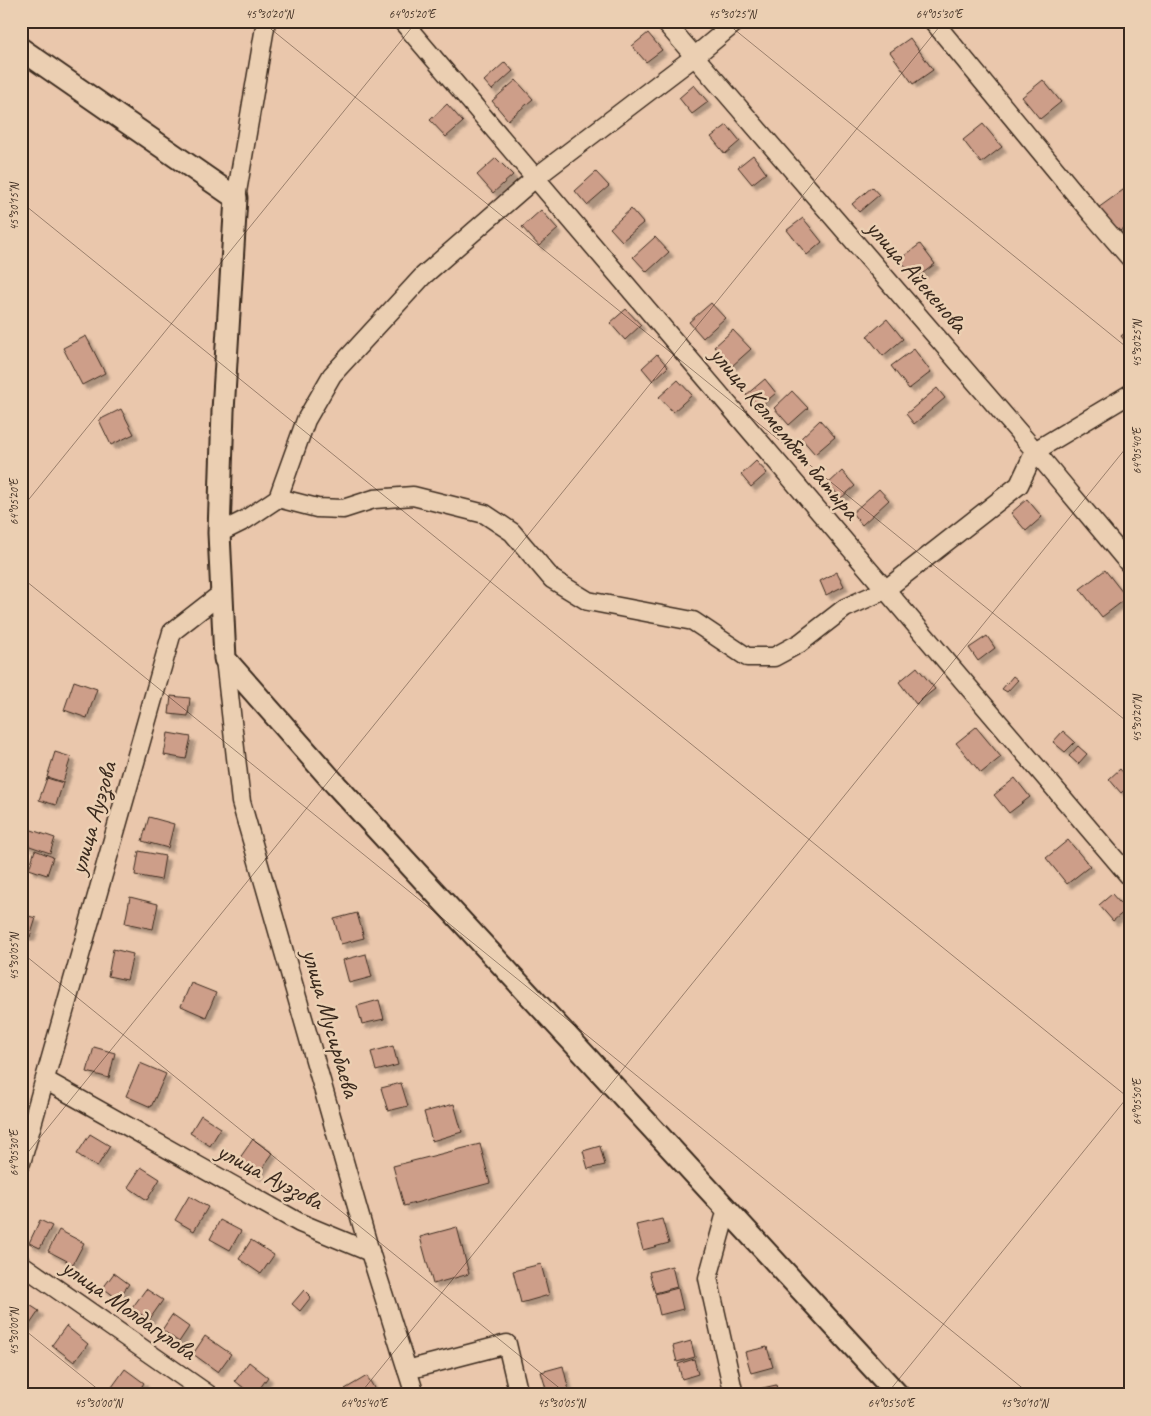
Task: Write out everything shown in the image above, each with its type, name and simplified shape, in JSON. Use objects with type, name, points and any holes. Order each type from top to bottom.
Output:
[{"type":"main road","points":[[21,49],[236,198],[223,411],[219,533],[226,659],[336,785],[898,1395]]},
{"type":"street","points":[[236,198],[266,21]]},
{"type":"street","name":"улица Келмембет батыра","points":[[402,21],[1130,877]]},
{"type":"street","name":"улица Айекенова","points":[[664,21],[1130,565]]},
{"type":"street","points":[[219,533],[245,520],[278,498],[306,420],[332,375],[423,276],[535,178],[694,57],[737,21]]},
{"type":"street","points":[[933,21],[1130,258]]},
{"type":"street","points":[[278,498],[317,508],[343,509],[374,499],[412,496],[485,514],[512,532],[552,579],[588,601],[693,621],[747,657],[774,657],[800,643],[845,608],[885,590],[1019,485],[1035,452],[1130,394]]},
{"type":"street","name":"улица Ауэзова","points":[[21,1163],[172,632],[222,593]]},
{"type":"street","name":"улица Мусирбаева","points":[[226,659],[241,802],[370,1252],[415,1395]]},
{"type":"street","name":"улица Ауэзова","points":[[45,1080],[300,1223],[370,1252]]},
{"type":"street","points":[[727,1209],[708,1278],[734,1395]]},
{"type":"street","name":"улица Молдагулова","points":[[21,1264],[209,1395]]},
{"type":"street","points":[[407,1370],[507,1344],[518,1395]]},
{"type":"building","points":[[648,33],[662,50],[646,62],[632,46]]},
{"type":"building","points":[[910,38],[933,70],[913,84],[890,52]]},
{"type":"building","points":[[505,62],[513,71],[492,90],[484,81]]},
{"type":"building","points":[[516,80],[533,99],[508,120],[492,101]]},
{"type":"building","points":[[1043,80],[1061,102],[1040,119],[1022,97]]},
{"type":"building","points":[[694,85],[708,102],[692,114],[679,98]]},
{"type":"building","points":[[447,104],[463,122],[446,137],[430,120]]},
{"type":"building","points":[[983,124],[1002,147],[981,163],[963,140]]},
{"type":"building","points":[[727,125],[740,141],[725,154],[711,137]]},
{"type":"building","points":[[753,155],[766,173],[752,184],[738,167]]},
{"type":"building","points":[[496,158],[513,175],[493,193],[477,175]]},
{"type":"building","points":[[596,172],[609,186],[587,205],[575,191]]},
{"type":"building","points":[[1130,185],[1130,224],[1117,233],[1098,208]]},
{"type":"building","points":[[872,187],[879,195],[859,212],[852,204]]},
{"type":"building","points":[[631,209],[643,223],[622,241],[610,228]]},
{"type":"building","points":[[541,210],[558,229],[539,246],[522,227]]},
{"type":"building","points":[[803,218],[822,242],[807,255],[787,230]]},
{"type":"building","points":[[655,237],[669,252],[647,272],[633,257]]},
{"type":"building","points":[[920,244],[935,264],[915,279],[900,259]]},
{"type":"building","points":[[711,303],[725,318],[703,338],[689,322]]},
{"type":"building","points":[[626,309],[641,325],[625,340],[610,323]]},
{"type":"building","points":[[887,319],[903,339],[883,356],[867,336]]},
{"type":"building","points":[[1130,329],[1130,347],[1121,336]]},
{"type":"building","points":[[733,330],[751,349],[732,366],[714,347]]},
{"type":"building","points":[[86,336],[105,373],[82,385],[63,348]]},
{"type":"building","points":[[914,349],[931,372],[909,389],[891,366]]},
{"type":"building","points":[[657,354],[668,367],[653,381],[642,368]]},
{"type":"building","points":[[765,379],[776,393],[757,409],[746,395]]},
{"type":"building","points":[[678,380],[692,395],[673,412],[659,397]]},
{"type":"building","points":[[937,388],[945,398],[914,424],[906,414]]},
{"type":"building","points":[[792,391],[808,408],[789,425],[774,408]]},
{"type":"building","points":[[121,409],[134,434],[111,445],[99,420]]},
{"type":"building","points":[[820,420],[835,437],[815,454],[801,438]]},
{"type":"building","points":[[756,461],[767,473],[751,487],[741,475]]},
{"type":"building","points":[[842,471],[855,486],[841,498],[828,484]]},
{"type":"building","points":[[879,489],[889,500],[862,525],[852,513]]},
{"type":"building","points":[[1027,499],[1042,517],[1026,531],[1011,513]]},
{"type":"building","points":[[1105,570],[1127,598],[1102,617],[1080,589]]},
{"type":"building","points":[[837,572],[844,586],[826,595],[820,581]]},
{"type":"building","points":[[987,636],[995,648],[978,661],[969,648]]},
{"type":"building","points":[[917,667],[935,689],[916,704],[899,682]]},
{"type":"building","points":[[1013,676],[1018,680],[1007,692],[1002,689]]},
{"type":"building","points":[[74,681],[97,689],[87,718],[64,710]]},
{"type":"building","points":[[171,696],[190,698],[188,716],[169,714]]},
{"type":"building","points":[[976,727],[1001,757],[981,773],[956,743]]},
{"type":"building","points":[[1063,731],[1075,742],[1065,752],[1053,742]]},
{"type":"building","points":[[168,733],[191,737],[186,759],[164,755]]},
{"type":"building","points":[[1078,746],[1087,754],[1078,764],[1069,756]]},
{"type":"building","points":[[55,752],[71,757],[63,782],[47,777]]},
{"type":"building","points":[[1120,769],[1130,780],[1130,785],[1121,793],[1109,779]]},
{"type":"building","points":[[47,778],[63,783],[56,805],[39,800]]},
{"type":"building","points":[[1015,778],[1030,797],[1009,813],[994,795]]},
{"type":"building","points":[[149,817],[174,824],[168,848],[142,841]]},
{"type":"building","points":[[23,827],[55,838],[50,853],[21,843]]},
{"type":"building","points":[[1068,840],[1090,866],[1067,884],[1046,858]]},
{"type":"building","points":[[35,850],[53,857],[47,875],[29,869]]},
{"type":"building","points":[[139,851],[165,856],[161,880],[135,875]]},
{"type":"building","points":[[1112,894],[1126,910],[1113,921],[1099,905]]},
{"type":"building","points":[[130,897],[158,904],[153,929],[125,923]]},
{"type":"building","points":[[357,913],[364,938],[341,944],[334,919]]},
{"type":"building","points":[[21,914],[36,918],[30,937],[21,934]]},
{"type":"building","points":[[113,949],[133,954],[127,980],[108,976]]},
{"type":"building","points":[[366,954],[372,977],[349,983],[343,960]]},
{"type":"building","points":[[191,983],[216,993],[206,1017],[181,1006]]},
{"type":"building","points":[[379,1000],[384,1019],[362,1024],[357,1006]]},
{"type":"building","points":[[393,1046],[398,1065],[376,1071],[371,1052]]},
{"type":"building","points":[[94,1047],[115,1053],[109,1078],[87,1072]]},
{"type":"building","points":[[140,1063],[166,1074],[151,1107],[126,1096]]},
{"type":"building","points":[[401,1083],[408,1106],[388,1111],[381,1088]]},
{"type":"building","points":[[454,1104],[462,1132],[432,1141],[424,1112]]},
{"type":"building","points":[[201,1115],[221,1128],[210,1146],[190,1133]]},
{"type":"building","points":[[90,1134],[110,1146],[97,1167],[77,1154]]},
{"type":"building","points":[[253,1139],[273,1153],[257,1176],[237,1162]]},
{"type":"building","points":[[480,1144],[490,1183],[404,1206],[393,1166]]},
{"type":"building","points":[[600,1146],[605,1165],[588,1169],[583,1151]]},
{"type":"building","points":[[141,1167],[160,1179],[147,1200],[128,1187]]},
{"type":"building","points":[[189,1196],[208,1207],[194,1231],[175,1220]]},
{"type":"building","points":[[662,1219],[669,1243],[643,1250],[636,1225]]},
{"type":"building","points":[[40,1220],[52,1226],[40,1248],[29,1243]]},
{"type":"building","points":[[220,1220],[241,1231],[230,1250],[210,1239]]},
{"type":"building","points":[[457,1227],[469,1274],[433,1284],[420,1237]]},
{"type":"building","points":[[59,1230],[84,1243],[73,1264],[48,1251]]},
{"type":"building","points":[[251,1240],[274,1255],[261,1274],[239,1259]]},
{"type":"building","points":[[541,1264],[549,1295],[521,1303],[513,1271]]},
{"type":"building","points":[[672,1266],[677,1287],[655,1293],[649,1272]]},
{"type":"building","points":[[114,1273],[129,1284],[118,1299],[103,1288]]},
{"type":"building","points":[[678,1288],[683,1309],[660,1315],[655,1294]]},
{"type":"building","points":[[146,1289],[163,1300],[149,1320],[132,1308]]},
{"type":"building","points":[[304,1290],[311,1297],[300,1311],[292,1304]]},
{"type":"building","points":[[22,1300],[39,1311],[28,1327],[21,1322]]},
{"type":"building","points":[[172,1315],[189,1327],[179,1342],[162,1330]]},
{"type":"building","points":[[66,1326],[88,1344],[74,1362],[52,1345]]},
{"type":"building","points":[[205,1336],[231,1354],[218,1372],[193,1354]]},
{"type":"building","points":[[691,1341],[695,1357],[677,1362],[673,1346]]},
{"type":"building","points":[[767,1347],[773,1367],[751,1373],[745,1352]]},
{"type":"building","points":[[694,1359],[698,1374],[682,1379],[678,1364]]},
{"type":"building","points":[[249,1362],[268,1377],[255,1395],[235,1381]]},
{"type":"building","points":[[563,1366],[570,1395],[548,1395],[541,1372]]},
{"type":"building","points":[[125,1369],[144,1383],[136,1395],[124,1395],[112,1387]]},
{"type":"building","points":[[367,1376],[377,1393],[373,1395],[349,1395],[345,1389]]},
{"type":"building","points":[[776,1385],[779,1395],[755,1395],[754,1390]]}]
